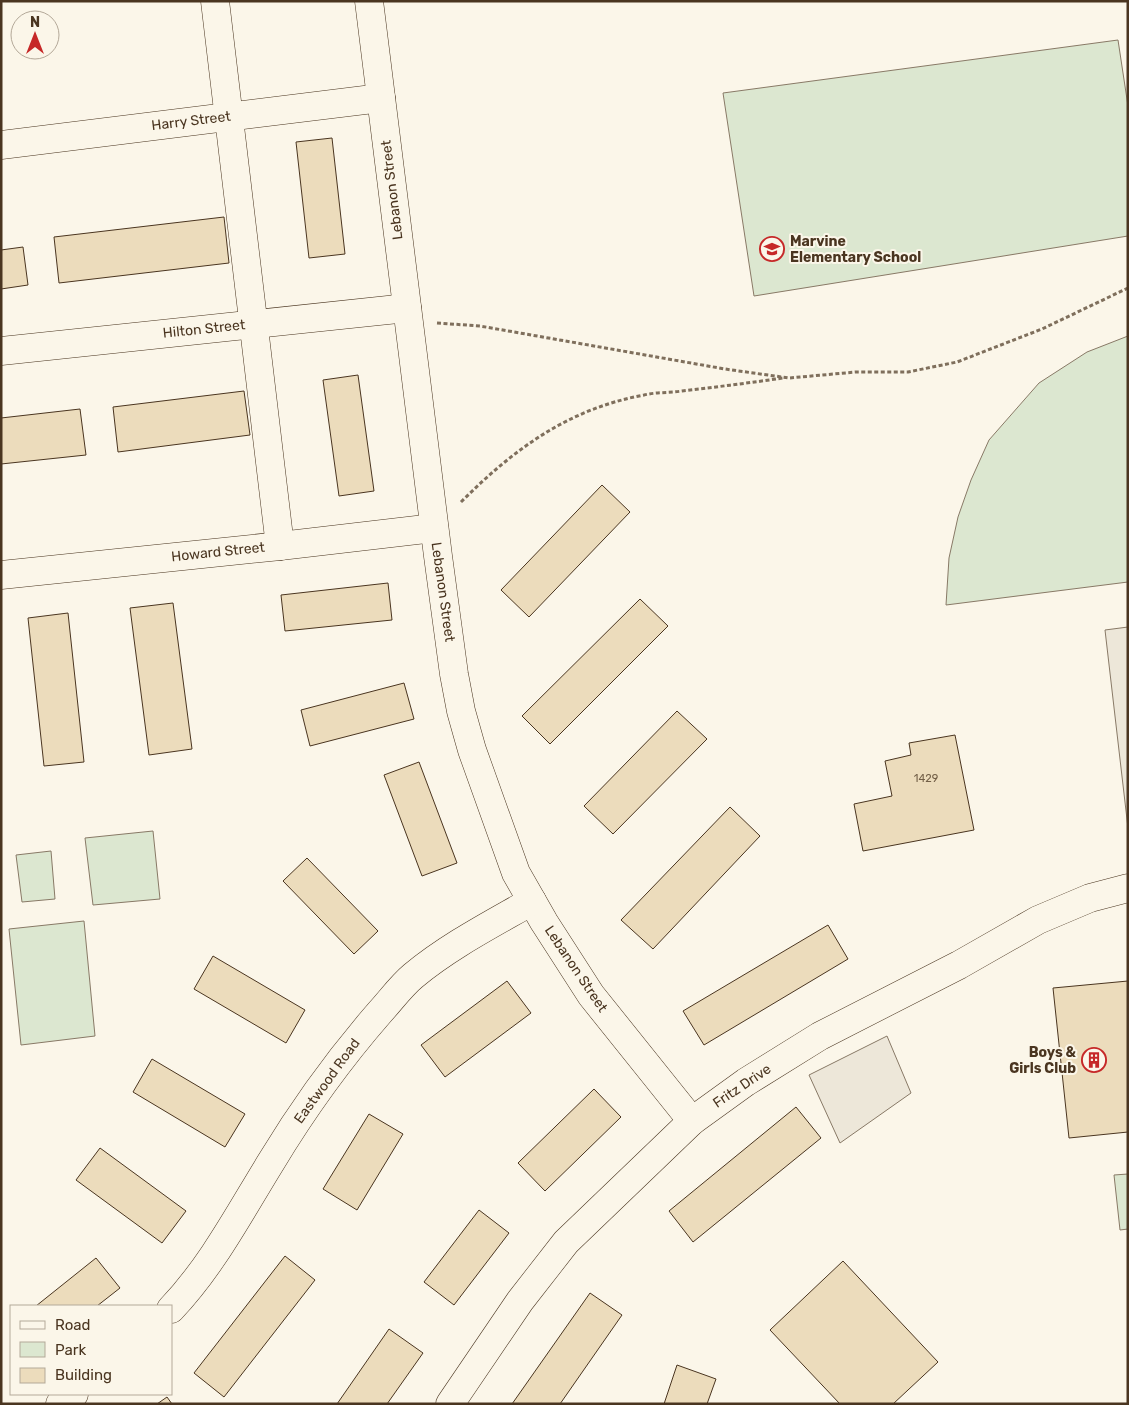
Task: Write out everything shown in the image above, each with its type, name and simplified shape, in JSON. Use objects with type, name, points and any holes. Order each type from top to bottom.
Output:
[{"type":"street","points":[[215,1],[252,324],[280,546]]},
{"type":"street","name":"Lebanon Street","points":[[369,1],[434,528],[454,674],[461,711],[472,750],[516,873],[532,901],[591,995],[692,1121]]},
{"type":"street","name":"Harry Street","points":[[1,145],[381,98]]},
{"type":"street","name":"Hilton Street","points":[[1,351],[407,308]]},
{"type":"street","name":"Howard Street","points":[[1,575],[434,528]]},
{"type":"street","name":"Fritz Drive","points":[[450,1404],[520,1301],[566,1242],[692,1121],[746,1082],[813,1040],[960,965],[1038,920],[1090,898],[1128,888]]},
{"type":"street","name":"Eastwood Road","points":[[172,1308],[192,1286],[210,1261],[309,1104],[350,1048],[412,976],[466,939],[532,901]]},
{"type":"street","points":[[60,1404],[73,1395]]},
{"type":"path","points":[[458,504],[526,445],[552,429],[594,409],[643,395],[839,373],[908,372],[957,362],[1042,329],[1128,288]]},
{"type":"path","points":[[436,323],[457,323],[499,329],[725,369],[789,378]]},
{"type":"green space","points":[[1118,40],[1128,106],[1128,236],[754,296],[723,93]]},
{"type":"green space","points":[[1128,336],[1128,582],[946,605],[949,558],[958,517],[971,480],[989,440],[1039,383],[1087,352]]},
{"type":"green space","points":[[153,831],[160,899],[93,905],[85,838]]},
{"type":"green space","points":[[51,851],[55,899],[22,902],[16,855]]},
{"type":"green space","points":[[84,921],[95,1036],[21,1045],[9,929]]},
{"type":"green space","points":[[1128,1174],[1128,1229],[1120,1230],[1114,1175]]},
{"type":"shaded area","points":[[1128,627],[1128,828],[1105,630]]},
{"type":"shaded area","points":[[887,1036],[911,1093],[840,1143],[809,1075]]},
{"type":"building","points":[[332,138],[345,254],[309,258],[296,142]]},
{"type":"building","points":[[224,217],[229,263],[59,283],[54,237]]},
{"type":"building","points":[[23,247],[28,285],[1,289],[1,250]]},
{"type":"building","points":[[358,375],[374,491],[339,496],[323,380]]},
{"type":"building","points":[[244,391],[250,435],[118,452],[113,407]]},
{"type":"building","points":[[80,409],[86,455],[1,464],[1,418]]},
{"type":"building","points":[[602,485],[630,512],[529,617],[501,590]]},
{"type":"building","points":[[388,583],[392,620],[285,631],[281,595]]},
{"type":"building","points":[[640,599],[668,626],[550,744],[522,716]]},
{"type":"building","points":[[173,603],[192,749],[149,755],[130,608]]},
{"type":"building","points":[[68,613],[84,762],[44,766],[28,618]]},
{"type":"building","points":[[404,683],[414,719],[310,746],[301,710]]},
{"type":"building","points":[[677,711],[707,739],[613,834],[584,806]]},
{"type":"building","points":[[955,735],[974,830],[863,851],[854,804],[892,796],[885,761],[911,755],[909,743]]},
{"type":"building","points":[[419,762],[457,863],[422,876],[384,775]]},
{"type":"building","points":[[730,807],[760,836],[653,949],[621,920]]},
{"type":"building","points":[[307,858],[378,931],[354,954],[283,881]]},
{"type":"building","points":[[828,925],[848,959],[704,1045],[683,1011]]},
{"type":"building","points":[[213,956],[305,1010],[286,1043],[194,989]]},
{"type":"building","points":[[507,981],[531,1013],[445,1077],[421,1045]]},
{"type":"building","name":"Boys & Girls Club","points":[[1128,981],[1128,1132],[1069,1138],[1053,988]]},
{"type":"building","points":[[152,1059],[245,1114],[225,1147],[133,1092]]},
{"type":"building","points":[[594,1089],[621,1117],[545,1191],[518,1163]]},
{"type":"building","points":[[796,1107],[821,1138],[693,1242],[669,1211]]},
{"type":"building","points":[[369,1114],[403,1134],[357,1210],[323,1189]]},
{"type":"building","points":[[100,1148],[186,1211],[162,1243],[76,1180]]},
{"type":"building","points":[[479,1210],[509,1233],[454,1305],[424,1282]]},
{"type":"building","points":[[285,1256],[315,1280],[224,1397],[194,1373]]},
{"type":"building","points":[[96,1258],[120,1288],[98,1305],[37,1305]]},
{"type":"building","points":[[843,1261],[938,1362],[893,1404],[840,1404],[770,1330]]},
{"type":"building","points":[[590,1293],[622,1315],[560,1404],[512,1404]]},
{"type":"building","points":[[389,1329],[423,1353],[387,1404],[337,1404]]},
{"type":"building","points":[[677,1365],[716,1379],[707,1404],[664,1404]]},
{"type":"building","points":[[167,1397],[172,1404],[157,1404]]},
{"type":"place","name":"Marvine Elementary School","points":[[772,249]]},
{"type":"place","name":"Boys & Girls Club","points":[[1094,1060]]}]
